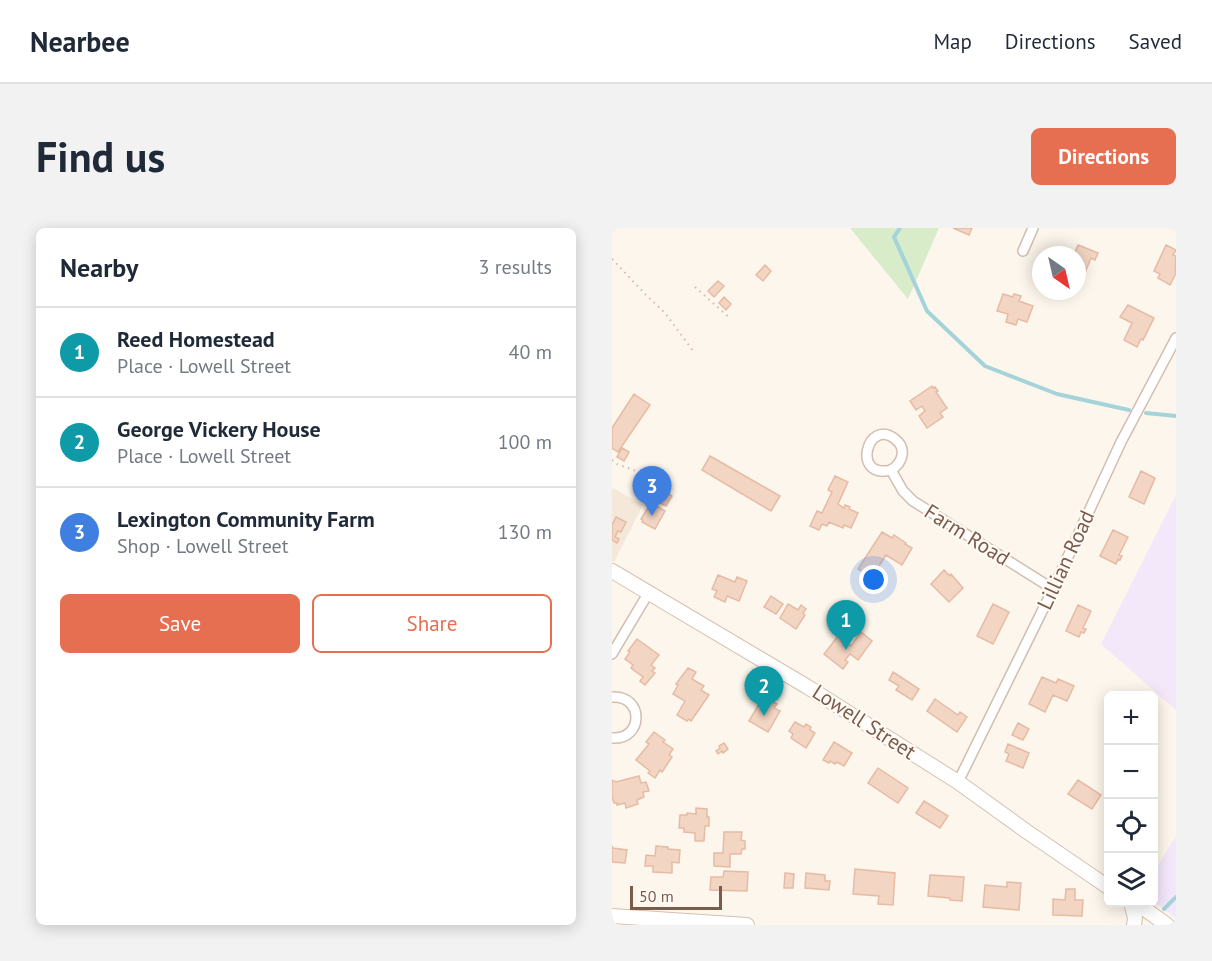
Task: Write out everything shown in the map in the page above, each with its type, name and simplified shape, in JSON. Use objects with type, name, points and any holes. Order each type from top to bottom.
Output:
[{"type":"main road","name":"Lowell Street","points":[[612,571],[806,686],[958,782],[1104,884]]},
{"type":"main road","points":[[1134,907],[1136,918],[1134,925]]},
{"type":"main road","points":[[1139,907],[1167,925]]},
{"type":"main road","points":[[612,915],[747,925]]},
{"type":"street","points":[[1023,251],[1033,228]]},
{"type":"street","name":"Lillian Road","points":[[958,782],[1053,589],[1121,442],[1176,338]]},
{"type":"street","points":[[878,436],[893,437],[902,448],[900,463],[891,470],[876,470],[868,462],[868,447],[878,436]]},
{"type":"street","name":"Farm Road","points":[[891,470],[903,491],[921,507],[1053,589]]},
{"type":"street","points":[[612,654],[649,592]]},
{"type":"street","points":[[612,697],[628,700],[634,707],[636,715],[636,724],[631,731],[624,736],[612,738]]},
{"type":"path","points":[[612,260],[665,313],[694,352]]},
{"type":"path","points":[[695,287],[731,318]]},
{"type":"path","points":[[612,460],[644,474]]},
{"type":"shaded area","points":[[613,488],[643,505],[614,562],[612,561]]},
{"type":"shaded area","points":[[1176,495],[1176,710],[1158,694],[1158,691],[1154,691],[1101,644]]},
{"type":"shaded area","points":[[1176,836],[1176,918],[1158,905],[1158,865]]},
{"type":"green space","points":[[850,228],[939,228],[908,299]]},
{"type":"building","points":[[953,228],[972,228],[969,235]]},
{"type":"building","points":[[1166,245],[1176,250],[1173,255],[1176,256],[1176,273],[1170,285],[1158,278],[1160,274],[1154,271]]},
{"type":"building","points":[[1086,248],[1098,253],[1095,260],[1091,258],[1086,270]]},
{"type":"building","points":[[765,265],[771,271],[763,281],[756,275]]},
{"type":"building","points":[[718,281],[724,286],[714,297],[708,291]]},
{"type":"building","points":[[1003,294],[1013,297],[1014,294],[1021,296],[1019,301],[1033,306],[1027,322],[1018,319],[1016,325],[1006,322],[1008,314],[997,311]]},
{"type":"building","points":[[724,297],[731,304],[726,310],[719,303]]},
{"type":"building","points":[[1128,305],[1154,318],[1137,347],[1124,340],[1132,323],[1120,317]]},
{"type":"building","points":[[932,386],[938,391],[936,392],[947,408],[940,413],[943,417],[927,428],[919,416],[925,411],[922,406],[916,410],[910,401]]},
{"type":"building","points":[[634,394],[650,405],[618,452],[612,448],[612,428]]},
{"type":"building","points":[[622,448],[629,452],[624,461],[617,457]]},
{"type":"building","points":[[710,456],[780,496],[771,511],[702,470]]},
{"type":"building","points":[[1141,471],[1155,478],[1144,504],[1129,497]]},
{"type":"building","points":[[835,476],[848,482],[838,504],[844,508],[845,505],[850,507],[849,509],[858,513],[851,528],[844,525],[843,528],[829,522],[827,526],[822,524],[819,530],[810,526],[817,511],[822,513],[832,492],[828,490]]},
{"type":"building","points":[[658,488],[672,496],[666,506],[652,499]]},
{"type":"building","points":[[651,503],[665,511],[655,529],[642,522],[641,519]]},
{"type":"building","points":[[616,517],[626,522],[621,532],[618,531],[615,537],[619,539],[617,543],[612,540],[612,525]]},
{"type":"building","points":[[1113,530],[1128,537],[1119,555],[1122,556],[1116,564],[1100,556]]},
{"type":"building","points":[[882,532],[892,538],[894,535],[912,548],[902,565],[886,555],[872,577],[858,569]]},
{"type":"building","points":[[944,570],[950,576],[951,574],[963,588],[949,602],[931,584]]},
{"type":"building","points":[[718,575],[735,582],[737,577],[747,581],[739,601],[727,596],[725,602],[714,597],[717,591],[712,589]]},
{"type":"building","points":[[771,596],[783,604],[776,614],[764,607]]},
{"type":"building","points":[[788,604],[798,610],[801,605],[806,609],[796,629],[780,618]]},
{"type":"building","points":[[993,604],[1009,612],[993,644],[977,636]]},
{"type":"building","points":[[1078,605],[1091,611],[1083,628],[1086,629],[1079,637],[1066,631]]},
{"type":"building","points":[[861,632],[872,641],[858,660],[850,654],[845,660],[848,662],[843,669],[824,654],[838,636],[851,646]]},
{"type":"building","points":[[637,639],[659,655],[651,665],[655,668],[652,671],[655,673],[645,685],[640,681],[643,677],[631,668],[633,665],[625,659]]},
{"type":"building","points":[[688,668],[696,672],[692,679],[704,686],[701,690],[709,695],[691,721],[677,715],[685,701],[673,694],[678,685],[676,684]]},
{"type":"building","points":[[893,672],[919,689],[912,700],[896,690],[899,686],[889,680]]},
{"type":"building","points":[[1042,677],[1056,683],[1058,679],[1074,686],[1067,701],[1053,695],[1045,712],[1029,704]]},
{"type":"building","points":[[763,697],[777,704],[774,708],[780,711],[768,732],[749,721]]},
{"type":"building","points":[[935,699],[958,715],[960,712],[967,717],[957,732],[927,711]]},
{"type":"building","points":[[795,722],[804,727],[806,724],[815,733],[806,748],[791,738],[793,734],[789,731]]},
{"type":"building","points":[[1018,723],[1029,729],[1023,740],[1012,735]]},
{"type":"building","points":[[654,732],[673,749],[669,755],[672,757],[655,778],[636,760],[649,744],[646,742]]},
{"type":"building","points":[[834,742],[852,753],[844,766],[837,762],[835,764],[823,760]]},
{"type":"building","points":[[724,743],[728,749],[718,754],[716,751]]},
{"type":"building","points":[[1008,744],[1029,753],[1023,768],[1006,761],[1009,754],[1005,752]]},
{"type":"building","points":[[878,768],[908,788],[898,803],[868,783]]},
{"type":"building","points":[[639,776],[641,783],[646,782],[649,791],[643,792],[644,797],[637,800],[638,804],[626,808],[625,803],[617,805],[614,803],[612,780],[616,782]]},
{"type":"building","points":[[1078,780],[1101,795],[1092,809],[1068,794]]},
{"type":"building","points":[[924,801],[948,816],[940,828],[916,813]]},
{"type":"building","points":[[696,808],[707,809],[707,817],[709,817],[709,826],[705,826],[704,841],[695,841],[695,833],[684,832],[684,828],[679,828],[680,815],[696,814]]},
{"type":"building","points":[[724,832],[742,832],[741,840],[745,841],[745,849],[742,849],[741,854],[730,854],[730,867],[714,866],[714,853],[723,853]]},
{"type":"building","points":[[612,846],[627,850],[625,863],[612,862]]},
{"type":"building","points":[[656,846],[680,850],[679,863],[672,862],[672,873],[653,872],[653,866],[645,866],[646,855],[655,856]]},
{"type":"building","points":[[855,869],[895,873],[893,905],[878,904],[879,896],[853,894]]},
{"type":"building","points":[[724,871],[748,872],[747,891],[710,890],[711,877],[723,877]]},
{"type":"building","points":[[785,873],[794,874],[793,888],[784,888]]},
{"type":"building","points":[[806,873],[825,875],[825,881],[830,881],[829,890],[805,888]]},
{"type":"building","points":[[930,875],[964,877],[962,901],[928,896]]},
{"type":"building","points":[[1007,882],[1021,883],[1019,910],[983,907],[985,885],[1007,887]]},
{"type":"building","points":[[1066,889],[1075,889],[1075,900],[1083,900],[1082,916],[1053,915],[1053,899],[1065,900]]},
{"type":"waterway","points":[[900,228],[894,237],[927,311],[985,366],[1057,394],[1129,410]]},
{"type":"waterway","points":[[1146,413],[1176,416]]},
{"type":"waterway","points":[[1164,909],[1176,897]]},
{"type":"place","name":"Lexington Community Farm","points":[[652,516]]},
{"type":"place","name":"Reed Homestead","points":[[846,650]]},
{"type":"place","name":"George Vickery House","points":[[764,716]]}]
